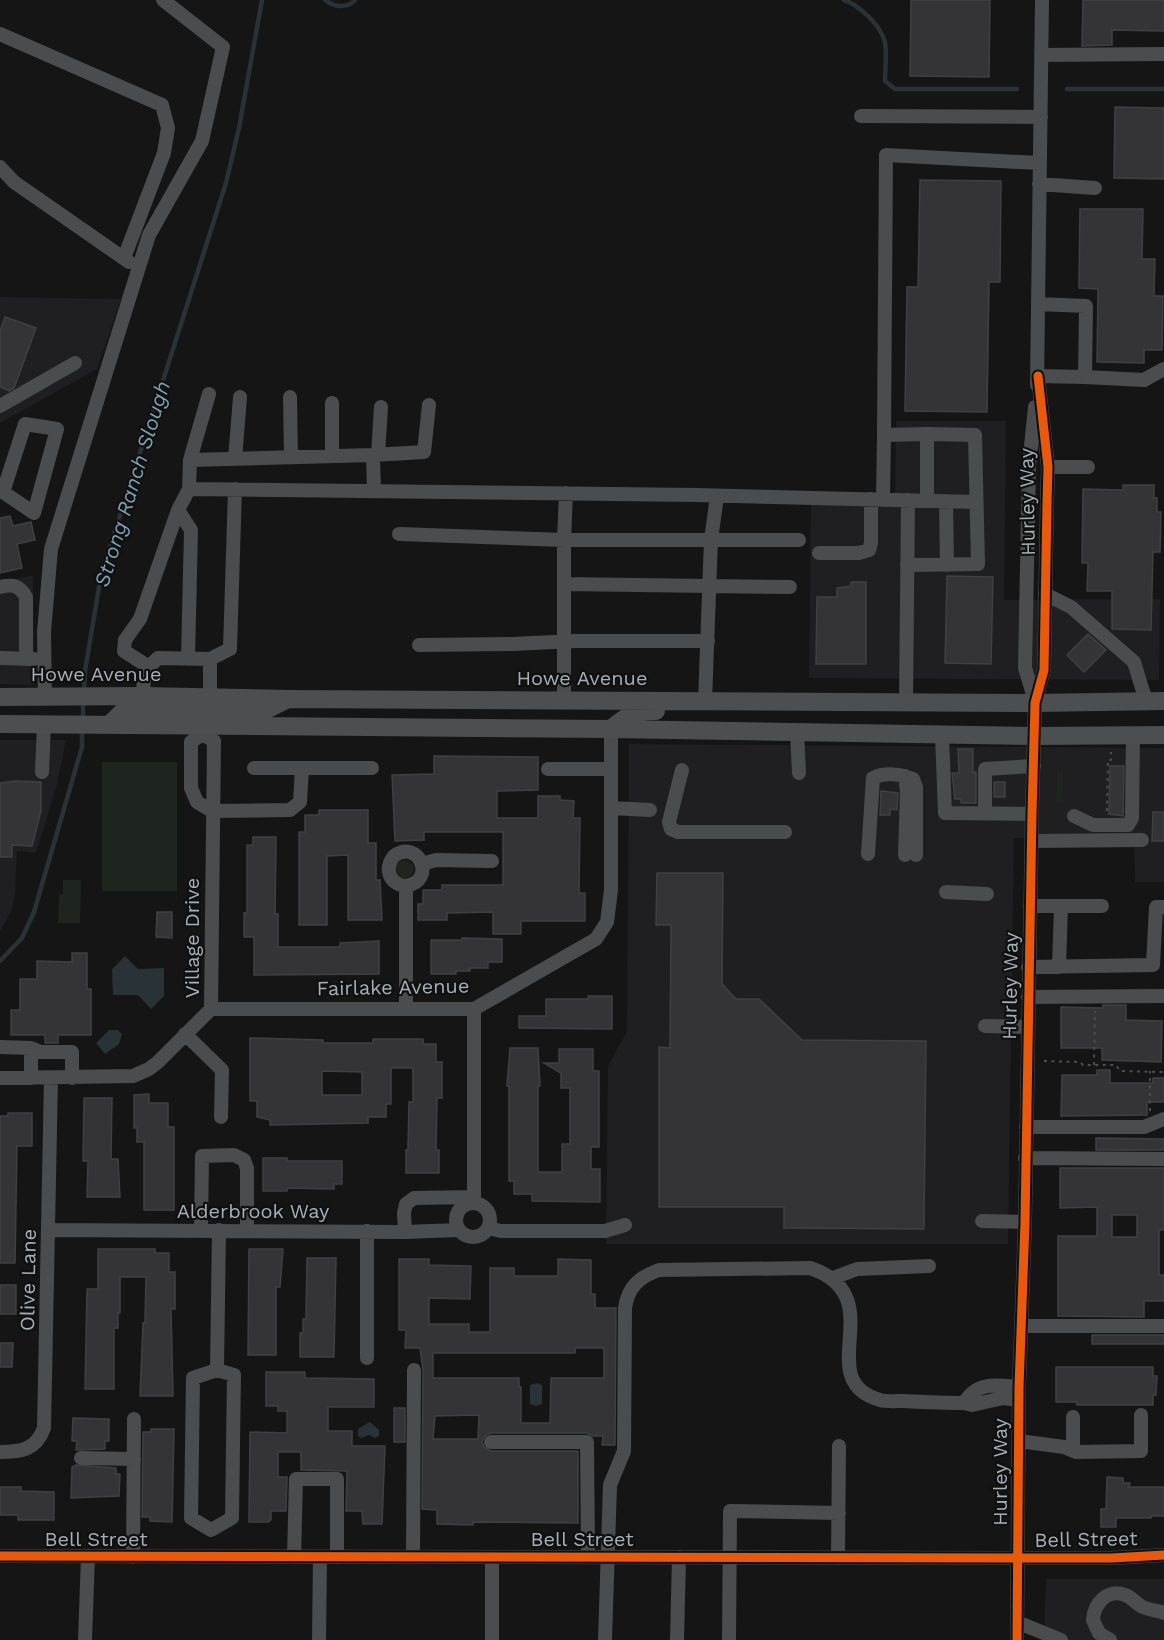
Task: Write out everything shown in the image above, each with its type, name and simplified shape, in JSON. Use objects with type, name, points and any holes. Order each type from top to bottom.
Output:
[{"type":"main road","name":"Howe Avenue","points":[[0,698],[210,696],[288,699],[1035,703],[1155,701]]},
{"type":"main road","points":[[103,724],[124,710],[190,710],[207,703],[210,696]]},
{"type":"main road","points":[[202,730],[207,713],[264,711],[288,699]]},
{"type":"main road","points":[[611,729],[627,715],[639,712],[696,710],[705,701]]},
{"type":"main road","points":[[0,724],[103,724],[202,730],[611,729],[942,735],[1164,735]]},
{"type":"street","points":[[45,696],[44,632],[51,549],[149,235],[202,141],[223,47],[163,0]]},
{"type":"street","name":"Hurley Way","points":[[1035,703],[1025,668],[1029,466],[1038,376],[1042,0]]},
{"type":"street","points":[[0,34],[162,105],[168,128],[164,153],[124,258]]},
{"type":"street","points":[[1041,55],[1164,54]]},
{"type":"street","points":[[861,116],[1041,117]]},
{"type":"street","points":[[819,553],[860,553],[869,549],[871,543],[884,435],[886,155],[1039,163]]},
{"type":"street","points":[[0,167],[14,182],[138,268]]},
{"type":"street","points":[[1039,184],[1095,188]]},
{"type":"street","points":[[1038,304],[1086,306],[1085,377]]},
{"type":"street","points":[[0,406],[75,363]]},
{"type":"street","points":[[1038,376],[1144,380],[1164,369]]},
{"type":"street","name":"Hurley Way","points":[[1017,1640],[1018,1441],[1032,814],[1035,703],[1044,670],[1048,467],[1038,376]]},
{"type":"street","points":[[149,667],[124,651],[123,645],[128,634],[140,619],[178,510],[189,489],[190,460],[209,394]]},
{"type":"street","points":[[236,459],[240,397]]},
{"type":"street","points":[[291,397],[291,457]]},
{"type":"street","points":[[332,403],[332,456]]},
{"type":"street","points":[[190,460],[424,452],[429,405]]},
{"type":"street","points":[[374,490],[375,455],[381,406]]},
{"type":"street","points":[[25,424],[57,429],[34,513],[1,492],[25,424]]},
{"type":"street","points":[[927,434],[927,501]]},
{"type":"street","points":[[884,435],[975,435],[978,564],[907,565]]},
{"type":"street","points":[[0,453],[13,460]]},
{"type":"street","points":[[1048,467],[1088,467]]},
{"type":"street","points":[[189,489],[374,490],[976,502]]},
{"type":"street","points":[[143,696],[144,672],[158,658],[210,659],[230,649],[235,489]]},
{"type":"street","points":[[564,700],[566,494]]},
{"type":"street","points":[[705,701],[711,540],[717,496]]},
{"type":"street","points":[[906,702],[908,500]]},
{"type":"street","points":[[946,501],[947,565]]},
{"type":"street","points":[[178,510],[191,530],[188,658]]},
{"type":"street","points":[[399,534],[564,540],[799,540]]},
{"type":"street","points":[[564,584],[790,587]]},
{"type":"street","points":[[0,587],[14,585],[21,589],[26,597],[26,659]]},
{"type":"street","points":[[1045,594],[1071,607],[1134,662],[1155,701]]},
{"type":"street","points":[[419,645],[708,641]]},
{"type":"street","points":[[0,658],[45,659]]},
{"type":"street","points":[[210,659],[210,696]]},
{"type":"street","points":[[42,772],[44,724]]},
{"type":"street","name":"Fairlake Avenue","points":[[211,1009],[474,1009],[596,939],[607,922],[610,899],[611,729]]},
{"type":"street","points":[[202,730],[191,742],[191,788],[197,802],[212,811],[290,810],[300,802],[302,768]]},
{"type":"street","name":"Village Drive","points":[[0,1078],[121,1078],[141,1073],[158,1062],[211,1009],[214,741],[202,730]]},
{"type":"street","points":[[797,732],[799,773]]},
{"type":"street","points":[[942,735],[945,813],[1032,814]]},
{"type":"street","points":[[1074,816],[1093,825],[1128,825],[1132,818],[1133,735]]},
{"type":"street","points":[[985,813],[986,769],[1034,766]]},
{"type":"street","points":[[254,768],[372,768]]},
{"type":"street","points":[[548,769],[611,770]]},
{"type":"street","points":[[682,770],[669,822],[671,829],[678,832],[786,832]]},
{"type":"street","points":[[868,854],[873,778],[881,774],[905,776],[913,779],[916,787],[910,855]]},
{"type":"street","points":[[611,808],[650,810]]},
{"type":"street","points":[[1032,841],[1142,840]]},
{"type":"street","points":[[408,852],[416,855],[422,864],[420,879],[406,886],[398,884],[391,878],[388,868],[391,860],[398,853],[408,852]]},
{"type":"street","points":[[422,864],[436,860],[492,861]]},
{"type":"street","points":[[406,886],[406,1008]]},
{"type":"street","points":[[946,892],[987,894]]},
{"type":"street","points":[[1030,906],[1102,906]]},
{"type":"street","points":[[1059,967],[1061,906]]},
{"type":"street","points":[[1028,967],[1153,965],[1156,907],[1164,907]]},
{"type":"street","points":[[1028,997],[1164,996]]},
{"type":"street","points":[[474,1009],[474,1200]]},
{"type":"street","points":[[985,1026],[1028,1027]]},
{"type":"street","points":[[185,1034],[222,1070],[221,1117]]},
{"type":"street","points":[[0,1047],[31,1048],[40,1052],[72,1052],[72,1078]]},
{"type":"street","points":[[31,1048],[31,1078]]},
{"type":"street","name":"Olive Lane","points":[[0,1452],[25,1450],[37,1441],[44,1428],[51,1078]]},
{"type":"street","points":[[1026,1126],[1144,1126],[1164,1119]]},
{"type":"street","points":[[201,1230],[202,1156],[234,1155],[244,1161],[247,1168],[248,1230]]},
{"type":"street","points":[[1025,1158],[1164,1159]]},
{"type":"street","points":[[405,1232],[406,1204],[414,1198],[474,1200],[488,1211],[490,1223],[488,1228],[501,1232],[605,1230],[625,1225]]},
{"type":"street","points":[[458,1230],[455,1219],[459,1209],[474,1200]]},
{"type":"street","points":[[982,1221],[1024,1222]]},
{"type":"street","name":"Alderbrook Way","points":[[48,1230],[405,1232],[458,1230],[462,1234],[474,1237],[479,1236],[488,1228]]},
{"type":"street","points":[[217,1370],[219,1230]]},
{"type":"street","points":[[367,1231],[367,1358]]},
{"type":"street","points":[[833,1278],[857,1269],[929,1266]]},
{"type":"street","points":[[605,1640],[610,1485],[624,1451],[625,1308],[630,1290],[646,1275],[659,1270],[810,1268],[833,1278],[847,1298],[850,1312],[848,1369],[857,1386],[881,1400],[964,1403],[970,1394],[980,1388],[995,1385],[1019,1394]]},
{"type":"street","points":[[1021,1326],[1164,1326]]},
{"type":"street","points":[[217,1370],[234,1375],[232,1518],[211,1530],[191,1518],[193,1378],[217,1370]]},
{"type":"street","points":[[413,1557],[414,1370]]},
{"type":"street","points":[[1018,1441],[1073,1450],[1141,1451],[1141,1415]]},
{"type":"street","points":[[1073,1417],[1073,1450]]},
{"type":"street","points":[[133,1557],[134,1419]]},
{"type":"street","points":[[491,1442],[587,1442],[588,1557]]},
{"type":"street","points":[[838,1558],[839,1446]]},
{"type":"street","points":[[81,1458],[134,1459]]},
{"type":"street","points":[[294,1557],[296,1479],[337,1479],[337,1557]]},
{"type":"street","points":[[729,1640],[730,1511],[839,1512]]},
{"type":"street","points":[[211,1530],[211,1557]]},
{"type":"street","name":"Bell Street","points":[[0,1557],[1112,1558],[1164,1555]]},
{"type":"street","points":[[85,1640],[88,1556]]},
{"type":"street","points":[[319,1640],[320,1557]]},
{"type":"street","points":[[492,1557],[492,1640]]},
{"type":"street","points":[[677,1640],[679,1557]]},
{"type":"street","points":[[1110,1640],[1099,1633],[1093,1620],[1096,1606],[1107,1596],[1124,1594],[1141,1607],[1161,1609]]},
{"type":"street","points":[[1017,1622],[1061,1640]]},
{"type":"path","points":[[1107,815],[1108,760],[1112,760],[1111,746]]},
{"type":"path","points":[[1094,1065],[1095,996]]},
{"type":"path","points":[[1044,1061],[1080,1062],[1083,1065],[1116,1065],[1120,1071],[1164,1072]]},
{"type":"path","points":[[1150,1071],[1150,1124]]},
{"type":"shaded area","points":[[0,297],[121,299],[97,369],[0,423]]},
{"type":"shaded area","points":[[896,421],[1006,421],[1004,600],[1160,599],[1159,680],[809,678],[811,504],[895,505]]},
{"type":"shaded area","points":[[33,575],[34,685],[0,684],[0,583]]},
{"type":"shaded area","points":[[0,740],[66,740],[57,785],[36,853],[17,851],[12,910],[0,931]]},
{"type":"shaded area","points":[[629,744],[1164,748],[1164,882],[1135,882],[1134,838],[1014,838],[1008,1244],[606,1244],[608,1066],[627,1031]]},
{"type":"shaded area","points":[[102,762],[177,762],[177,891],[102,891]]},
{"type":"shaded area","points":[[1057,769],[1063,772],[1063,802],[1056,802]]},
{"type":"shaded area","points":[[405,860],[411,863],[414,869],[411,875],[405,878],[399,875],[396,869],[399,863]]},
{"type":"shaded area","points":[[63,880],[81,880],[80,923],[58,923],[59,894],[63,894]]},
{"type":"shaded area","points":[[125,956],[138,969],[164,968],[164,996],[151,1009],[138,995],[113,995],[112,969]]},
{"type":"shaded area","points":[[109,1030],[118,1030],[122,1034],[119,1044],[105,1054],[96,1043]]},
{"type":"shaded area","points":[[537,1383],[542,1385],[542,1404],[536,1406],[530,1404],[530,1385]]},
{"type":"shaded area","points":[[370,1422],[379,1430],[379,1436],[375,1438],[369,1435],[361,1438],[358,1436],[358,1429]]},
{"type":"shaded area","points":[[1046,1579],[1164,1579],[1164,1640],[1044,1640]]},
{"type":"building","points":[[911,0],[990,0],[989,77],[910,76]]},
{"type":"building","points":[[1083,0],[1164,0],[1164,31],[1112,30],[1112,45],[1082,46]]},
{"type":"building","points":[[1115,107],[1164,108],[1164,179],[1114,178]]},
{"type":"building","points":[[920,180],[1001,181],[1000,282],[989,282],[987,412],[905,411],[907,287],[918,287]]},
{"type":"building","points":[[1080,209],[1143,209],[1142,259],[1155,259],[1154,296],[1163,296],[1162,350],[1144,350],[1144,363],[1097,362],[1098,289],[1079,288]]},
{"type":"building","points":[[5,317],[36,328],[14,388],[9,391],[0,387],[0,331]]},
{"type":"building","points":[[1123,485],[1154,485],[1157,512],[1161,512],[1160,552],[1153,552],[1151,630],[1112,629],[1112,591],[1087,591],[1088,563],[1082,563],[1083,489],[1123,490]]},
{"type":"building","points":[[10,516],[13,526],[31,522],[35,540],[17,544],[22,568],[0,573],[0,518]]},
{"type":"building","points":[[947,576],[993,577],[991,664],[945,663]]},
{"type":"building","points":[[851,582],[866,582],[866,664],[816,664],[817,597],[837,597],[837,588],[851,586]]},
{"type":"building","points":[[1088,634],[1106,650],[1084,672],[1067,655]]},
{"type":"building","points":[[958,749],[973,749],[976,803],[961,803],[961,799],[955,799],[952,773],[959,773]]},
{"type":"building","points":[[434,756],[538,757],[538,790],[497,791],[497,818],[538,818],[538,796],[560,796],[560,800],[574,801],[573,818],[580,818],[579,893],[585,893],[585,921],[521,921],[521,934],[493,934],[493,912],[447,913],[447,920],[418,920],[418,904],[423,904],[423,890],[442,890],[442,885],[503,885],[503,832],[424,832],[424,840],[395,841],[392,775],[434,774]]},
{"type":"building","points":[[1110,766],[1124,766],[1123,816],[1109,814]]},
{"type":"building","points":[[41,782],[41,811],[32,846],[12,845],[12,857],[0,857],[0,783]]},
{"type":"building","points":[[994,782],[1005,782],[1005,797],[994,797]]},
{"type":"building","points":[[881,791],[898,793],[897,810],[890,809],[890,815],[880,815]]},
{"type":"building","points":[[319,810],[368,810],[368,843],[376,843],[376,880],[380,880],[382,920],[348,920],[348,855],[327,856],[327,925],[299,925],[299,832],[305,832],[305,815],[319,815]]},
{"type":"building","points":[[1153,812],[1164,812],[1164,841],[1152,841]]},
{"type":"building","points":[[253,837],[276,837],[275,914],[278,914],[278,947],[340,947],[340,943],[379,941],[379,974],[254,975],[254,937],[244,937],[244,913],[247,913],[247,845],[253,845]]},
{"type":"building","points":[[657,873],[723,873],[722,984],[736,999],[759,999],[802,1040],[926,1041],[924,1229],[784,1228],[784,1207],[659,1207],[659,1047],[670,1048],[671,925],[656,925]]},
{"type":"building","points":[[157,912],[172,912],[172,938],[156,937]]},
{"type":"building","points":[[462,938],[502,939],[502,962],[488,962],[488,968],[470,968],[470,971],[456,971],[456,974],[431,974],[431,940],[462,940]]},
{"type":"building","points":[[72,953],[87,953],[87,989],[91,989],[91,1035],[58,1035],[58,1043],[45,1043],[45,1035],[11,1035],[11,1010],[20,1010],[20,979],[37,979],[37,961],[72,962]]},
{"type":"building","points":[[588,996],[612,996],[612,1029],[519,1028],[519,1016],[546,1016],[546,999],[588,999]]},
{"type":"building","points":[[1103,1005],[1126,1005],[1126,1020],[1162,1021],[1161,1062],[1102,1060],[1102,1048],[1061,1048],[1061,1007],[1103,1008]]},
{"type":"building","points":[[250,1038],[323,1040],[323,1043],[373,1043],[373,1039],[423,1039],[423,1044],[436,1044],[436,1062],[442,1062],[442,1098],[437,1098],[436,1150],[439,1150],[439,1173],[406,1173],[409,1102],[413,1102],[413,1068],[391,1068],[391,1104],[386,1104],[386,1117],[368,1117],[368,1123],[270,1125],[270,1120],[257,1117],[257,1101],[250,1101]],"holes":[[[322,1071],[362,1072],[362,1095],[322,1095]]]},
{"type":"building","points":[[510,1048],[538,1048],[540,1086],[538,1086],[538,1172],[562,1172],[562,1144],[570,1144],[570,1088],[561,1088],[561,1073],[544,1063],[559,1063],[559,1049],[593,1049],[593,1071],[599,1071],[599,1147],[591,1147],[591,1169],[600,1169],[600,1202],[532,1201],[532,1194],[514,1194],[514,1181],[509,1181],[509,1086],[507,1086]]},
{"type":"building","points":[[1097,1070],[1110,1070],[1110,1083],[1153,1083],[1153,1078],[1164,1078],[1164,1102],[1147,1102],[1147,1115],[1061,1116],[1062,1075],[1097,1075]]},
{"type":"building","points":[[149,1094],[149,1103],[168,1103],[168,1127],[174,1127],[174,1210],[144,1210],[144,1142],[137,1142],[137,1128],[134,1128],[134,1095]]},
{"type":"building","points":[[84,1098],[112,1098],[111,1159],[118,1159],[120,1197],[87,1197],[88,1161],[83,1161]]},
{"type":"building","points":[[8,1113],[32,1113],[32,1146],[17,1146],[15,1263],[0,1263],[0,1116],[8,1116]]},
{"type":"building","points":[[1096,1138],[1164,1139],[1164,1150],[1096,1150]]},
{"type":"building","points":[[263,1158],[287,1158],[287,1161],[342,1161],[342,1184],[334,1184],[334,1189],[287,1188],[287,1191],[263,1191]]},
{"type":"building","points":[[1060,1168],[1164,1168],[1164,1230],[1159,1230],[1159,1275],[1164,1275],[1164,1301],[1144,1301],[1144,1317],[1058,1316],[1058,1236],[1097,1236],[1097,1207],[1060,1208]],"holes":[[[1112,1215],[1137,1215],[1137,1237],[1112,1237]]]},
{"type":"building","points":[[98,1249],[155,1249],[155,1253],[169,1253],[169,1272],[175,1272],[175,1309],[171,1309],[173,1396],[140,1396],[146,1277],[120,1277],[120,1313],[118,1313],[118,1328],[114,1328],[114,1389],[85,1389],[87,1289],[98,1289]]},
{"type":"building","points":[[249,1249],[283,1249],[280,1287],[276,1287],[276,1355],[248,1355]]},
{"type":"building","points":[[307,1258],[336,1258],[334,1357],[300,1357],[300,1333],[303,1333],[303,1319],[306,1319]]},
{"type":"building","points":[[399,1259],[429,1259],[429,1265],[471,1266],[470,1299],[429,1298],[429,1324],[469,1324],[469,1332],[490,1332],[490,1268],[514,1268],[514,1276],[558,1276],[558,1259],[591,1260],[591,1294],[595,1294],[595,1308],[616,1308],[615,1445],[602,1445],[603,1436],[593,1436],[587,1433],[491,1433],[486,1435],[482,1441],[484,1447],[491,1451],[578,1451],[578,1523],[437,1524],[437,1510],[422,1509],[423,1370],[420,1348],[405,1348],[406,1330],[399,1330]],"holes":[[[575,1348],[604,1348],[604,1378],[551,1378],[550,1423],[521,1423],[519,1378],[433,1378],[433,1353],[575,1353]],[[479,1415],[478,1439],[433,1439],[435,1416]]]},
{"type":"building","points":[[0,1285],[16,1285],[16,1314],[0,1314]]},
{"type":"building","points":[[1092,1335],[1164,1335],[1164,1344],[1092,1344]]},
{"type":"building","points":[[0,1343],[13,1343],[12,1367],[0,1367]]},
{"type":"building","points":[[1056,1367],[1153,1367],[1153,1376],[1157,1376],[1153,1405],[1077,1405],[1077,1402],[1056,1402]]},
{"type":"building","points":[[266,1372],[305,1372],[305,1378],[374,1379],[374,1407],[328,1407],[328,1431],[352,1431],[352,1446],[385,1446],[382,1524],[363,1524],[362,1511],[346,1511],[347,1471],[301,1470],[301,1452],[278,1452],[278,1477],[287,1477],[286,1511],[271,1511],[269,1522],[249,1522],[250,1432],[287,1433],[287,1411],[278,1411],[278,1406],[266,1406]]},
{"type":"building","points":[[394,1408],[405,1408],[405,1442],[394,1442]]},
{"type":"building","points":[[73,1418],[109,1419],[109,1441],[105,1441],[105,1449],[76,1450],[77,1441],[72,1441]]},
{"type":"building","points":[[151,1429],[174,1429],[172,1522],[150,1521],[150,1517],[142,1517],[143,1432],[151,1432]]},
{"type":"building","points":[[76,1465],[116,1468],[116,1474],[120,1474],[119,1496],[71,1498],[72,1467]]},
{"type":"building","points":[[1107,1477],[1123,1478],[1123,1483],[1130,1483],[1129,1487],[1164,1487],[1164,1516],[1116,1518],[1116,1527],[1101,1527],[1101,1509],[1106,1509]]},
{"type":"building","points":[[0,1487],[21,1487],[21,1491],[54,1492],[54,1520],[18,1520],[18,1515],[0,1515]]},
{"type":"waterway","name":"Strong Ranch Slough","points":[[84,693],[85,671],[101,575],[226,183],[239,128],[262,0]]},
{"type":"waterway","points":[[325,0],[340,6],[348,5],[355,0]]},
{"type":"waterway","points":[[844,0],[863,11],[875,23],[883,36],[886,47],[885,81],[895,89],[1017,89]]},
{"type":"waterway","points":[[1067,89],[1164,89]]},
{"type":"waterway","name":"Strong Ranch Slough","points":[[83,701],[83,720]]},
{"type":"waterway","name":"Strong Ranch Slough","points":[[0,961],[22,938],[34,912],[82,747],[82,728]]},
{"type":"cycle path","points":[[1017,1640],[1019,1387],[1025,1222],[1032,814],[1035,703],[1044,670],[1048,467],[1038,376]]},
{"type":"cycle path","points":[[0,1556],[1112,1558],[1164,1555]]}]
